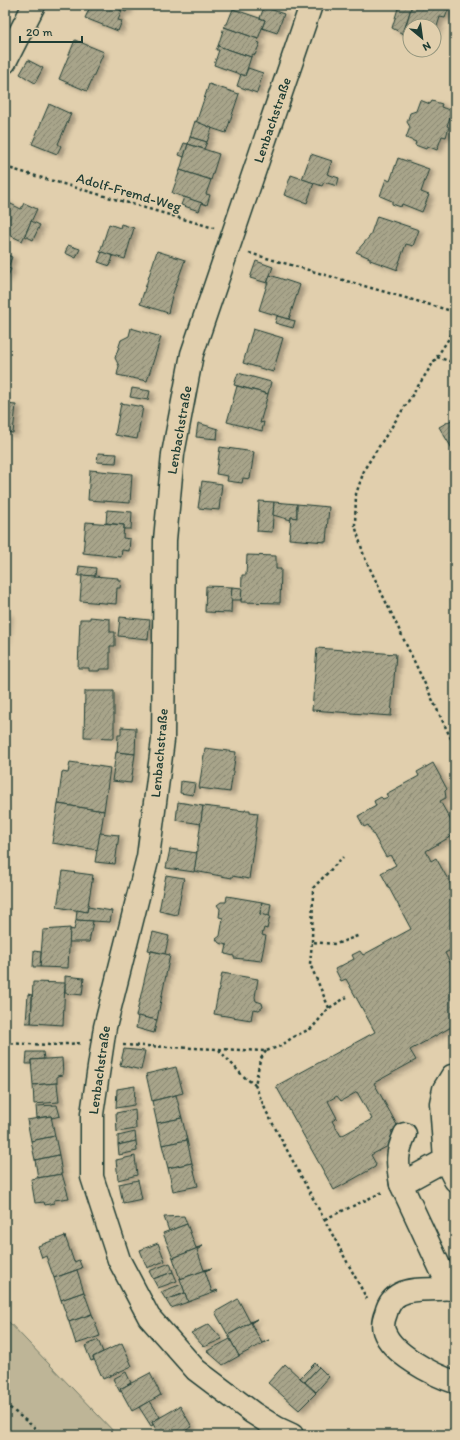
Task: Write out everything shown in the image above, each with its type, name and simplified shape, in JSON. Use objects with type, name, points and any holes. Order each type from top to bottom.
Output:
[{"type":"street","points":[[5,62],[34,5]]},
{"type":"street","name":"Lenbachstraße","points":[[292,1435],[276,1428],[253,1413],[196,1370],[149,1317],[119,1260],[92,1177],[92,1114],[105,1027],[148,856],[163,740],[165,540],[172,454],[192,354],[311,5]]},
{"type":"street","points":[[452,1076],[444,1089],[441,1103],[445,1160],[455,1180]]},
{"type":"street","points":[[405,1134],[398,1150],[398,1167],[401,1184],[453,1288],[413,1290],[399,1294],[389,1304],[384,1319],[384,1329],[389,1340],[400,1352],[423,1367],[455,1382]]},
{"type":"street","points":[[401,1184],[445,1160]]},
{"type":"path","name":"Adolf-Fremd-Weg","points":[[5,167],[216,228],[213,243],[229,248]]},
{"type":"path","points":[[229,248],[455,312]]},
{"type":"path","points":[[455,329],[412,392],[365,468],[356,494],[355,525],[364,556],[455,747]]},
{"type":"path","points":[[437,357],[455,363]]},
{"type":"path","points":[[455,753],[453,755],[455,760]]},
{"type":"path","points":[[329,1008],[310,964],[313,888],[343,857]]},
{"type":"path","points":[[312,942],[336,944],[360,935]]},
{"type":"path","points":[[119,1045],[266,1051],[281,1046],[293,1037],[312,1028],[329,1008],[347,997]]},
{"type":"path","points":[[5,1043],[51,1045]]},
{"type":"path","points":[[218,1050],[243,1076],[255,1085],[266,1111],[384,1329]]},
{"type":"path","points":[[255,1085],[260,1060],[266,1051]]},
{"type":"path","points":[[325,1219],[401,1184]]},
{"type":"path","points":[[5,1404],[44,1435]]},
{"type":"shaded area","points":[[5,1318],[117,1435],[5,1435]]},
{"type":"building","points":[[91,5],[108,5],[122,11],[118,20],[122,21],[118,31],[85,18]]},
{"type":"building","points":[[108,5],[129,5],[126,12]]},
{"type":"building","points":[[399,5],[412,5],[408,18],[402,18],[402,33],[392,28]]},
{"type":"building","points":[[412,5],[450,5],[445,18],[408,18]]},
{"type":"building","points":[[264,7],[284,14],[277,33],[262,28],[265,20],[260,18]]},
{"type":"building","points":[[233,9],[265,20],[258,39],[224,27],[225,24],[227,24]]},
{"type":"building","points":[[224,27],[258,39],[257,42],[260,43],[255,55],[253,54],[251,57],[218,46]]},
{"type":"building","points":[[75,40],[104,52],[87,91],[59,79]]},
{"type":"building","points":[[218,46],[251,57],[245,76],[214,65],[219,50],[216,50]]},
{"type":"building","points":[[28,60],[43,68],[35,83],[20,74]]},
{"type":"building","points":[[248,68],[263,73],[257,93],[237,86],[241,74],[245,76]]},
{"type":"building","points":[[209,84],[239,94],[226,133],[196,123]]},
{"type":"building","points":[[420,100],[430,104],[432,101],[442,104],[441,107],[452,111],[447,126],[449,127],[446,137],[442,136],[437,150],[427,146],[426,149],[415,145],[416,142],[406,138],[410,127],[407,122],[410,113],[416,111]]},
{"type":"building","points":[[49,104],[71,114],[58,144],[61,146],[57,154],[32,144]]},
{"type":"building","points":[[195,121],[212,128],[207,142],[190,137]]},
{"type":"building","points":[[190,137],[207,142],[204,149],[188,144]]},
{"type":"building","points":[[184,143],[188,144],[184,157],[179,155]]},
{"type":"building","points":[[188,144],[219,154],[211,180],[180,170]]},
{"type":"building","points":[[311,154],[332,161],[327,174],[339,178],[337,186],[324,182],[322,186],[302,179]]},
{"type":"building","points":[[398,158],[429,169],[421,192],[429,195],[422,212],[402,204],[401,207],[392,204],[392,201],[380,196],[386,179],[390,181]]},
{"type":"building","points":[[180,170],[211,180],[206,194],[210,195],[207,205],[172,193]]},
{"type":"building","points":[[291,175],[314,183],[307,203],[284,195]]},
{"type":"building","points":[[184,197],[202,203],[199,211],[181,205]]},
{"type":"building","points":[[5,201],[21,209],[24,203],[37,209],[22,241],[5,233]]},
{"type":"building","points":[[377,216],[419,230],[413,246],[406,244],[397,268],[398,270],[370,260],[370,258],[356,252],[370,236]]},
{"type":"building","points":[[31,221],[40,225],[33,240],[25,236]]},
{"type":"building","points":[[109,224],[120,228],[121,224],[134,228],[125,259],[100,252]]},
{"type":"building","points":[[68,245],[80,249],[76,258],[65,253]]},
{"type":"building","points":[[157,251],[185,260],[172,296],[168,313],[140,304]]},
{"type":"building","points":[[102,252],[113,256],[110,266],[98,262]]},
{"type":"building","points":[[5,254],[12,257],[8,268],[11,269],[6,280]]},
{"type":"building","points":[[256,261],[273,267],[267,283],[250,278]]},
{"type":"building","points":[[270,275],[300,285],[289,319],[259,310]]},
{"type":"building","points":[[277,316],[295,321],[293,328],[275,323]]},
{"type":"building","points":[[131,328],[161,337],[147,381],[117,375],[119,366],[115,358],[121,340],[129,336]]},
{"type":"building","points":[[253,329],[283,338],[273,372],[243,363]]},
{"type":"building","points":[[238,373],[271,382],[268,394],[234,385]]},
{"type":"building","points":[[237,386],[268,394],[260,423],[264,422],[262,431],[227,422]]},
{"type":"building","points":[[132,388],[150,391],[148,400],[130,397]]},
{"type":"building","points":[[121,403],[143,407],[137,439],[115,435]]},
{"type":"building","points":[[5,404],[16,405],[13,433],[5,432]]},
{"type":"building","points":[[455,418],[455,449],[453,450],[439,427]]},
{"type":"building","points":[[198,423],[218,429],[217,439],[196,437]]},
{"type":"building","points":[[220,447],[254,452],[250,479],[243,478],[242,483],[227,481],[228,476],[216,474]]},
{"type":"building","points":[[98,453],[117,454],[116,463],[97,462]]},
{"type":"building","points":[[90,470],[132,474],[130,503],[88,500]]},
{"type":"building","points":[[202,481],[222,484],[219,510],[198,508]]},
{"type":"building","points":[[259,501],[274,502],[272,532],[257,531]]},
{"type":"building","points":[[274,502],[297,504],[297,518],[291,517],[291,520],[273,515]]},
{"type":"building","points":[[297,504],[329,507],[326,542],[289,539],[291,517],[297,518]]},
{"type":"building","points":[[107,510],[132,512],[131,529],[124,529],[124,525],[106,523]]},
{"type":"building","points":[[86,522],[124,525],[123,538],[130,539],[129,551],[122,550],[121,557],[83,553]]},
{"type":"building","points":[[247,555],[276,556],[276,569],[281,569],[280,603],[241,602],[242,575],[246,575]]},
{"type":"building","points":[[79,566],[96,568],[95,576],[78,576]]},
{"type":"building","points":[[82,575],[118,578],[118,580],[121,580],[120,588],[117,588],[116,604],[80,601]]},
{"type":"building","points":[[206,586],[232,587],[231,613],[205,612]]},
{"type":"building","points":[[232,587],[242,588],[241,600],[231,600]]},
{"type":"building","points":[[5,614],[8,614],[5,641]]},
{"type":"building","points":[[90,617],[110,619],[110,632],[115,632],[115,646],[110,646],[110,669],[89,671],[89,668],[78,668],[80,619],[90,619]]},
{"type":"building","points":[[120,617],[150,620],[148,639],[118,636]]},
{"type":"building","points":[[317,648],[396,654],[391,716],[312,710]]},
{"type":"building","points":[[85,691],[114,691],[114,738],[84,737]]},
{"type":"building","points":[[121,727],[136,728],[135,754],[117,752],[118,735],[121,735]]},
{"type":"building","points":[[205,748],[236,752],[230,792],[199,788]]},
{"type":"building","points":[[116,752],[135,754],[131,783],[112,781]]},
{"type":"building","points":[[70,762],[110,768],[104,811],[58,804],[62,772],[68,773]]},
{"type":"building","points":[[433,763],[447,789],[445,791],[446,798],[440,801],[455,828],[455,834],[426,851],[431,861],[436,858],[455,892],[455,957],[451,950],[445,953],[455,972],[455,1025],[410,1050],[416,1060],[374,1083],[397,1125],[396,1129],[391,1131],[395,1139],[394,1143],[371,1155],[376,1164],[375,1167],[334,1190],[276,1086],[375,1032],[346,979],[341,981],[335,969],[354,959],[352,955],[360,951],[363,955],[411,929],[381,873],[396,865],[390,855],[386,857],[368,825],[364,827],[358,816],[376,806],[374,801],[381,797],[383,799],[388,797],[386,794],[419,776],[417,772]],"holes":[[[357,1092],[372,1119],[341,1136],[332,1121],[337,1118],[328,1101],[337,1096],[341,1101]]]},
{"type":"building","points":[[181,781],[195,783],[193,795],[180,793]]},
{"type":"building","points":[[178,802],[203,806],[201,824],[176,820]]},
{"type":"building","points":[[58,804],[104,811],[98,850],[52,843]]},
{"type":"building","points":[[203,806],[245,811],[250,810],[250,812],[258,813],[249,879],[232,876],[232,878],[194,871]]},
{"type":"building","points":[[100,833],[119,835],[115,864],[95,862]]},
{"type":"building","points":[[170,849],[197,853],[194,872],[166,868]]},
{"type":"building","points":[[63,871],[93,875],[87,912],[57,907]]},
{"type":"building","points":[[166,875],[184,878],[177,915],[159,911]]},
{"type":"building","points":[[227,896],[262,902],[260,914],[270,916],[267,929],[264,928],[262,935],[266,936],[261,961],[234,958],[234,956],[225,954],[227,945],[219,943],[216,939],[220,936],[223,918],[219,917],[220,909],[217,905],[221,902],[226,902]]},
{"type":"building","points":[[262,902],[271,904],[269,916],[260,914]]},
{"type":"building","points":[[88,907],[112,911],[110,922],[76,920],[77,910],[87,912]]},
{"type":"building","points":[[76,920],[93,921],[89,942],[69,942],[70,929],[74,930]]},
{"type":"building","points":[[70,928],[68,968],[40,967],[43,930]]},
{"type":"building","points":[[153,932],[169,936],[165,954],[148,950]]},
{"type":"building","points":[[34,951],[41,952],[40,967],[33,967]]},
{"type":"building","points":[[151,951],[170,955],[157,1020],[136,1016]]},
{"type":"building","points":[[222,973],[258,979],[255,997],[256,1001],[262,1003],[263,1007],[259,1010],[253,1009],[251,1020],[214,1014]]},
{"type":"building","points":[[65,976],[84,978],[82,995],[65,993]]},
{"type":"building","points":[[33,982],[65,983],[63,1025],[31,1023]]},
{"type":"building","points":[[28,994],[32,995],[31,1023],[26,1023]]},
{"type":"building","points":[[138,1016],[157,1020],[154,1033],[136,1028]]},
{"type":"building","points":[[124,1049],[145,1051],[141,1070],[120,1065]]},
{"type":"building","points":[[27,1052],[43,1052],[44,1059],[31,1060],[31,1064],[26,1064]]},
{"type":"building","points":[[62,1058],[63,1075],[57,1076],[57,1083],[33,1085],[31,1060]]},
{"type":"building","points":[[176,1067],[183,1093],[152,1101],[146,1074]]},
{"type":"building","points":[[57,1083],[59,1102],[34,1104],[33,1085]]},
{"type":"building","points":[[135,1086],[134,1105],[116,1108],[117,1089]]},
{"type":"building","points":[[176,1095],[182,1118],[157,1123],[152,1101]]},
{"type":"building","points":[[57,1105],[60,1116],[52,1118],[51,1116],[37,1118],[36,1106]]},
{"type":"building","points":[[135,1109],[136,1129],[117,1132],[116,1113]]},
{"type":"building","points":[[51,1116],[55,1136],[31,1141],[27,1120]]},
{"type":"building","points":[[182,1118],[187,1140],[162,1145],[157,1123]]},
{"type":"building","points":[[135,1132],[136,1141],[118,1145],[118,1136]]},
{"type":"building","points":[[55,1136],[59,1155],[35,1160],[31,1141]]},
{"type":"building","points":[[187,1140],[192,1163],[168,1168],[162,1145]]},
{"type":"building","points":[[136,1141],[137,1151],[119,1155],[118,1145]]},
{"type":"building","points":[[59,1155],[62,1174],[38,1178],[35,1160]]},
{"type":"building","points":[[135,1156],[137,1175],[118,1180],[116,1160]]},
{"type":"building","points":[[192,1163],[198,1186],[173,1191],[168,1168]]},
{"type":"building","points":[[62,1174],[69,1198],[54,1200],[54,1203],[45,1205],[44,1202],[35,1203],[31,1179]]},
{"type":"building","points":[[138,1180],[142,1199],[123,1203],[119,1184]]},
{"type":"building","points":[[184,1216],[187,1224],[169,1231],[164,1217]]},
{"type":"building","points":[[187,1224],[196,1248],[203,1246],[173,1258],[163,1233]]},
{"type":"building","points":[[65,1236],[74,1262],[79,1260],[82,1268],[54,1278],[46,1256],[42,1258],[38,1246]]},
{"type":"building","points":[[158,1243],[165,1261],[147,1268],[140,1250]]},
{"type":"building","points":[[203,1246],[197,1250],[204,1270],[212,1268],[180,1279],[173,1258]]},
{"type":"building","points":[[170,1263],[173,1272],[153,1279],[149,1271]]},
{"type":"building","points":[[212,1268],[205,1271],[212,1292],[218,1291],[188,1302],[180,1279]]},
{"type":"building","points":[[77,1270],[84,1292],[61,1300],[54,1278]]},
{"type":"building","points":[[173,1272],[177,1281],[158,1288],[153,1279]]},
{"type":"building","points":[[182,1284],[185,1293],[166,1300],[161,1292]]},
{"type":"building","points":[[84,1292],[92,1314],[69,1322],[61,1300]]},
{"type":"building","points":[[185,1293],[188,1302],[171,1308],[166,1300]]},
{"type":"building","points":[[238,1299],[250,1322],[257,1319],[228,1335],[215,1312]]},
{"type":"building","points":[[92,1314],[100,1336],[76,1344],[69,1322]]},
{"type":"building","points":[[257,1319],[251,1323],[262,1343],[269,1340],[239,1356],[228,1335]]},
{"type":"building","points":[[209,1324],[222,1339],[204,1347],[191,1333]]},
{"type":"building","points":[[230,1339],[239,1356],[223,1365],[207,1351]]},
{"type":"building","points":[[98,1340],[103,1352],[93,1357],[94,1360],[91,1361],[85,1346]]},
{"type":"building","points":[[122,1343],[132,1366],[103,1379],[93,1357]]},
{"type":"building","points":[[315,1363],[319,1367],[305,1382],[300,1378]]},
{"type":"building","points":[[285,1364],[316,1393],[299,1410],[268,1383]]},
{"type":"building","points":[[319,1367],[329,1377],[316,1392],[305,1382]]},
{"type":"building","points":[[126,1372],[131,1383],[120,1389],[122,1391],[120,1392],[113,1379]]},
{"type":"building","points":[[150,1373],[161,1395],[132,1411],[120,1389]]},
{"type":"building","points":[[150,1401],[160,1417],[152,1422],[153,1425],[151,1426],[139,1407]]},
{"type":"building","points":[[180,1406],[192,1427],[177,1435],[159,1435],[152,1422]]}]
